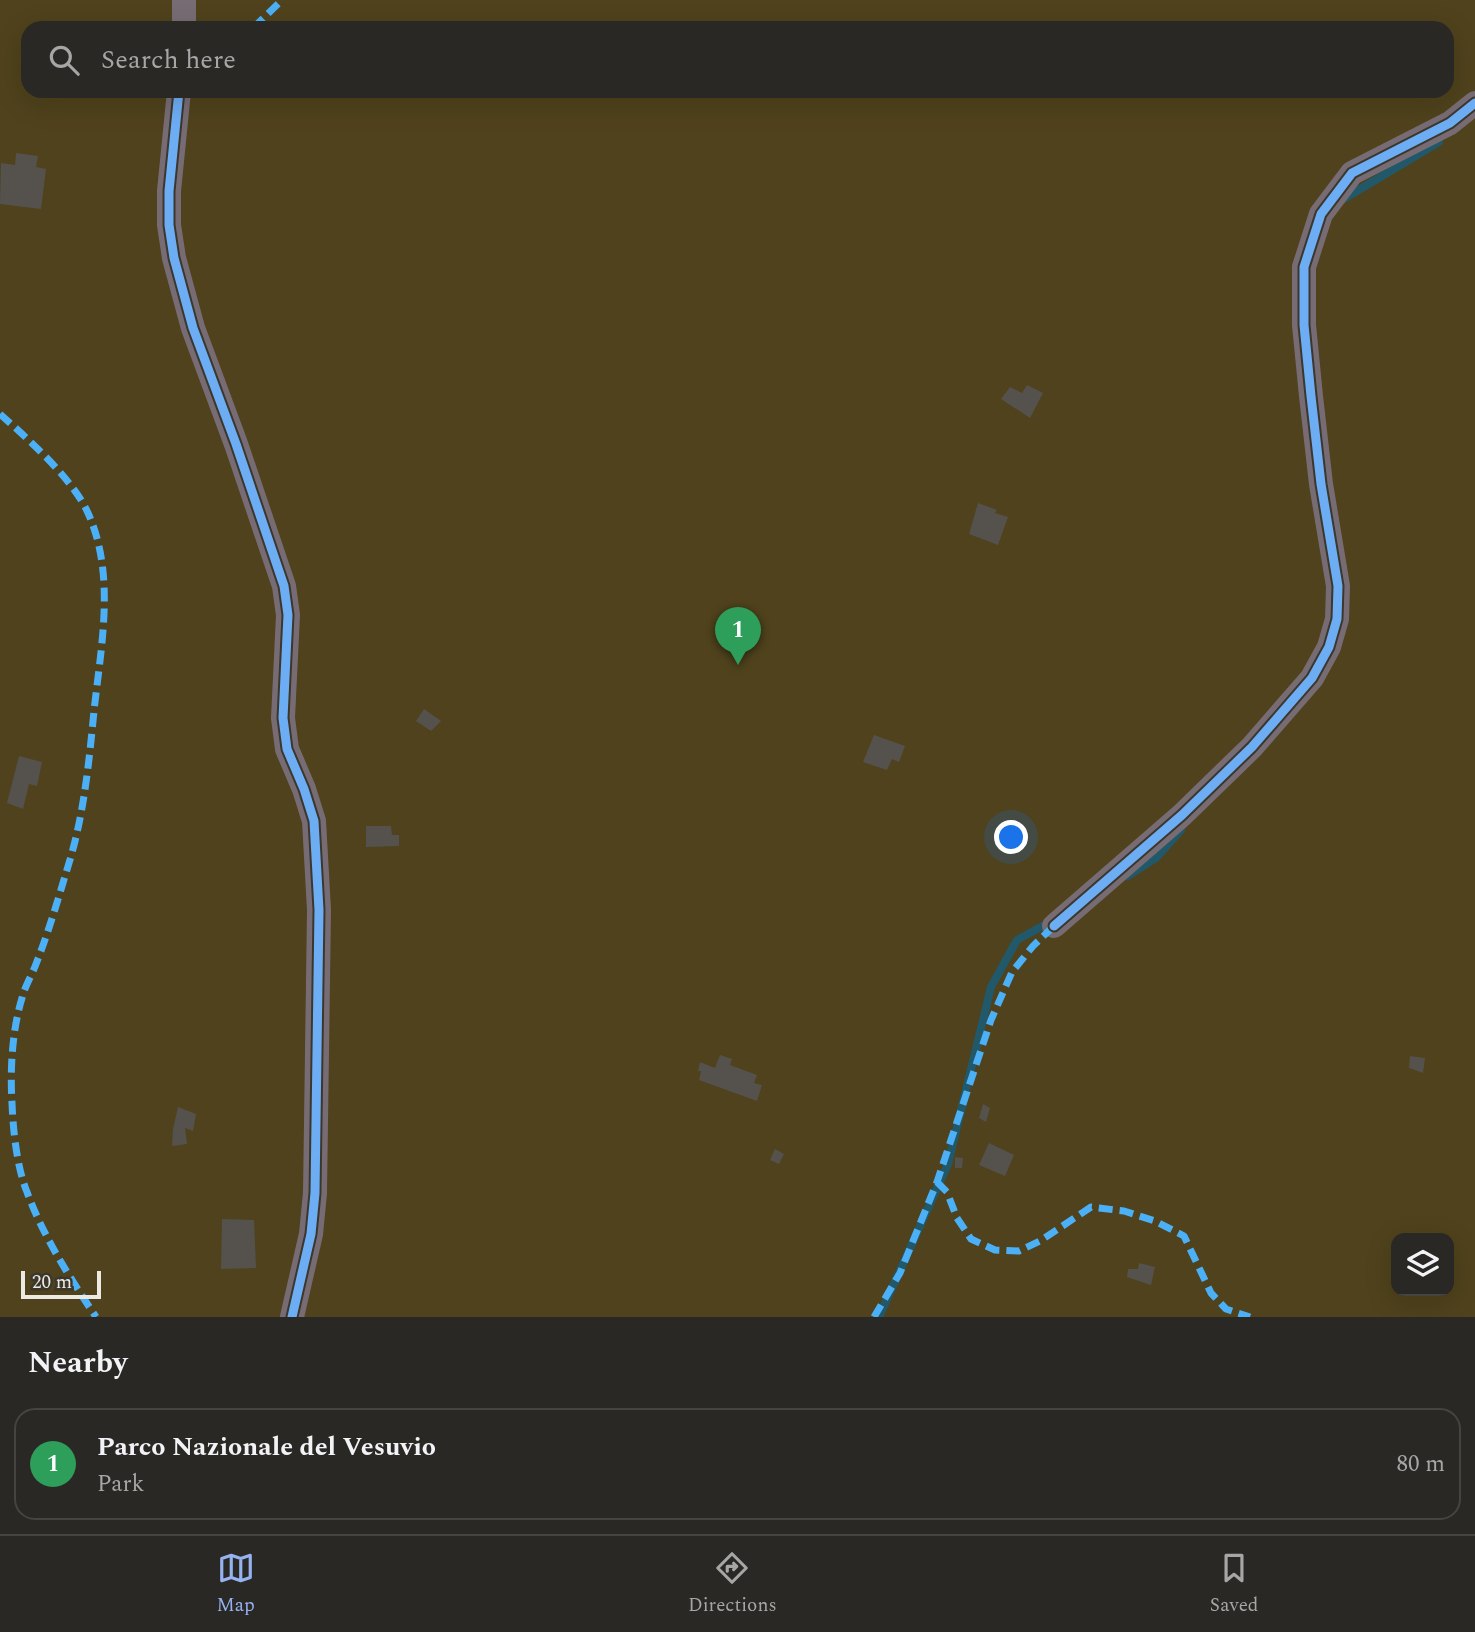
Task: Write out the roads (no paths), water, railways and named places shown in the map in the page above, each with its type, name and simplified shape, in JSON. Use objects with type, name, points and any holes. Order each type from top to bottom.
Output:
[{"type":"street","points":[[184,0],[184,21]]},
{"type":"street","points":[[178,98],[169,191],[169,225],[174,258],[193,328],[284,586],[288,615],[283,718],[288,749],[314,821],[319,910],[315,1193],[311,1234],[292,1317]]},
{"type":"street","points":[[1054,926],[1182,815],[1252,747],[1312,678],[1329,647],[1337,619],[1338,586],[1321,484],[1311,396],[1304,325],[1304,267],[1321,214],[1352,173],[1450,124],[1475,103]]},
{"type":"waterway","points":[[1342,200],[1439,142]]},
{"type":"waterway","points":[[1128,876],[1156,858],[1181,830]]},
{"type":"waterway","points":[[879,1317],[948,1164],[991,987],[1017,940],[1050,922]]},
{"type":"place","name":"Parco Nazionale del Vesuvio","points":[[738,665]]}]
